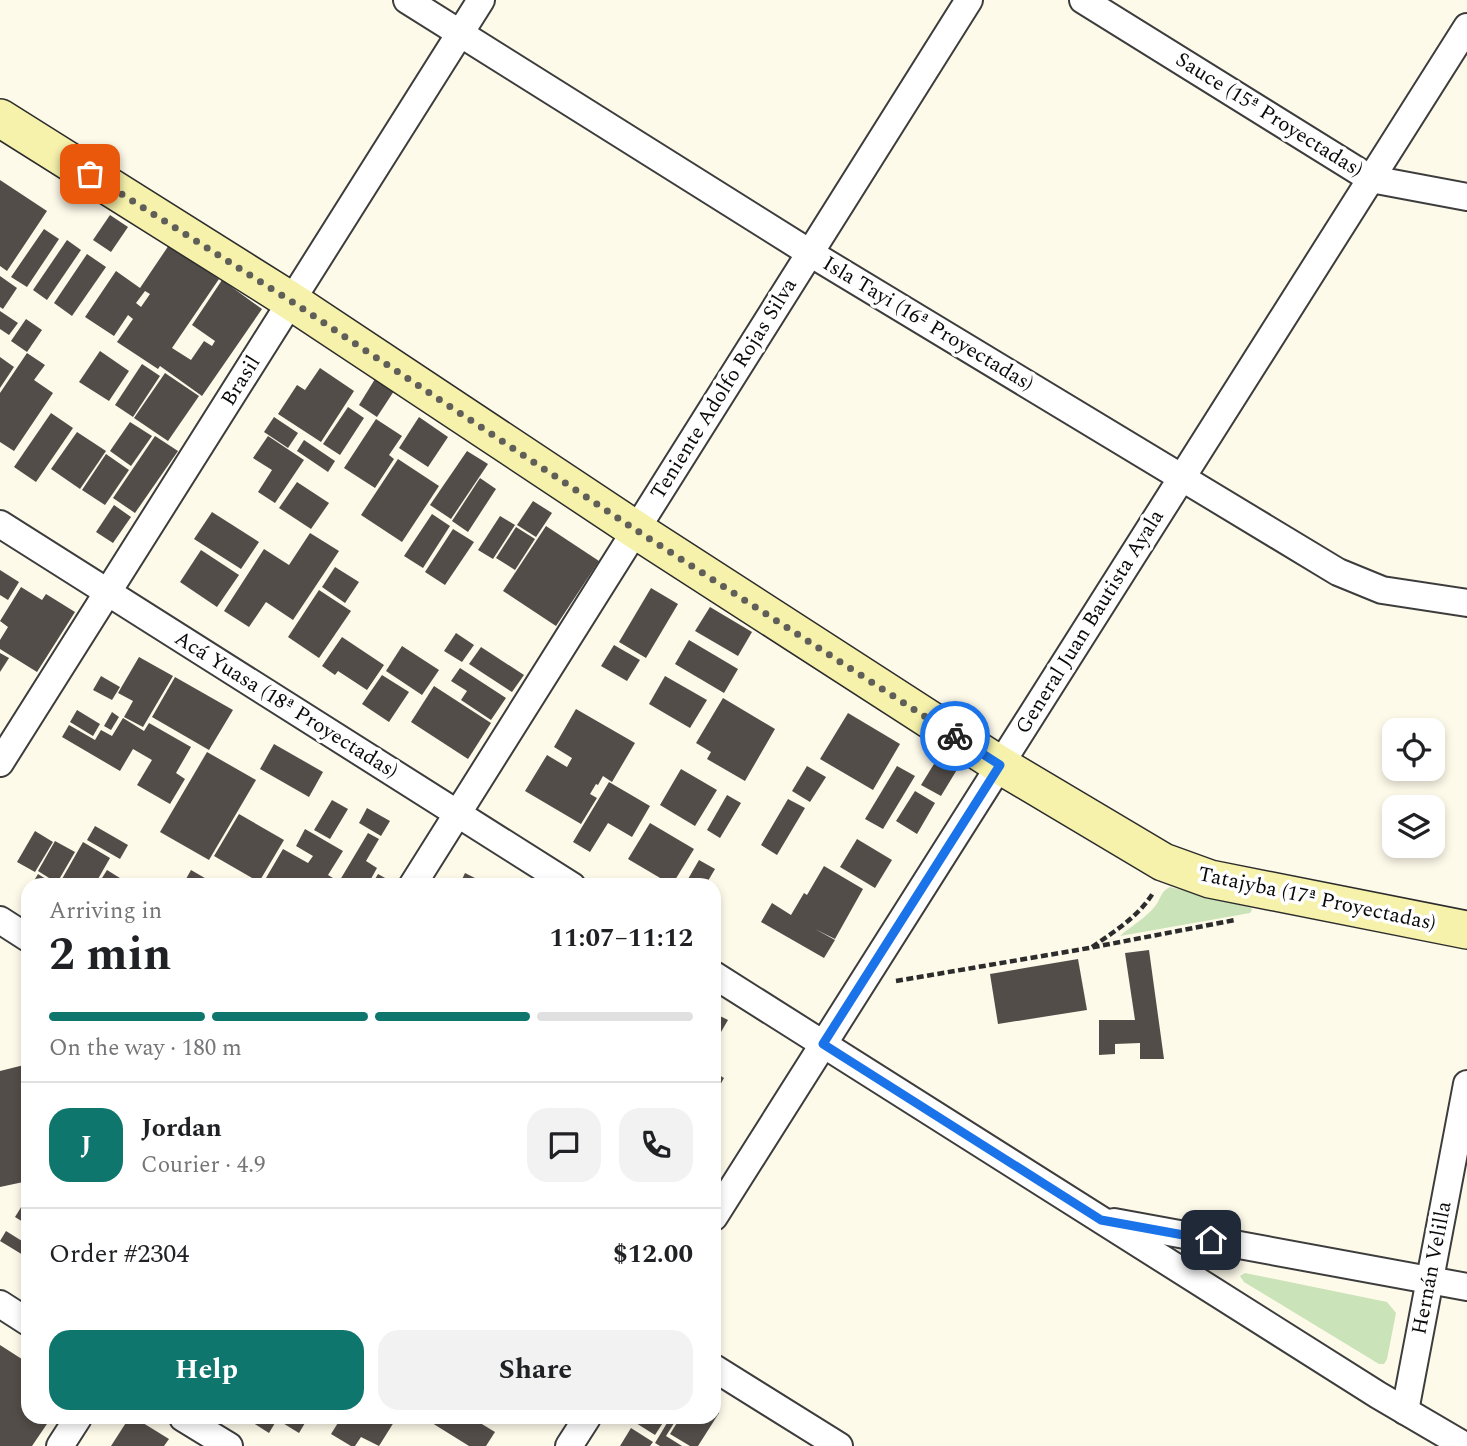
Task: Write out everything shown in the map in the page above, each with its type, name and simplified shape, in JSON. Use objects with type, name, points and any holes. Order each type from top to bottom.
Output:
[{"type":"street","name":"Isla Tayi (16ª Proyectadas)","points":[[407,0],[810,253],[1338,572],[1382,590],[1467,603]]},
{"type":"street","name":"Brasil","points":[[0,762],[481,0]]},
{"type":"street","name":"Teniente Adolfo Rojas Silva","points":[[417,878],[969,0]]},
{"type":"street","name":"Sauce (15ª Proyectadas)","points":[[1083,0],[1371,179],[1467,197]]},
{"type":"street","name":"General Juan Bautista Ayala","points":[[721,1206],[1467,26]]},
{"type":"street","name":"Tatajyba (17ª Proyectadas)","points":[[0,118],[291,301],[636,530],[1000,765],[1163,862],[1180,870],[1220,881],[1467,930]]},
{"type":"street","name":"Acá Yuasa (18ª Proyectadas)","points":[[0,524],[560,878]]},
{"type":"street","points":[[0,920],[21,934]]},
{"type":"street","points":[[721,979],[1405,1411],[1465,1446]]},
{"type":"street","name":"Hernán Velilla","points":[[1405,1411],[1467,1084]]},
{"type":"street","points":[[1101,1220],[1467,1287]]},
{"type":"street","points":[[0,1304],[21,1317]]},
{"type":"street","points":[[721,1372],[839,1446]]},
{"type":"street","points":[[60,1446],[74,1424]]},
{"type":"street","points":[[193,1424],[229,1446]]},
{"type":"street","points":[[569,1446],[583,1424]]},
{"type":"path","points":[[1089,948],[1121,928],[1145,906],[1154,892],[1163,862]]},
{"type":"path","points":[[859,988],[1236,920]]},
{"type":"green space","points":[[1170,887],[1252,910],[1250,913],[1120,936],[1148,914]]},
{"type":"green space","points":[[1245,1273],[1387,1302],[1396,1313],[1384,1364],[1379,1364],[1244,1282],[1240,1276]]},
{"type":"building","points":[[0,180],[47,211],[7,271],[0,266]]},
{"type":"building","points":[[110,215],[128,227],[111,252],[93,240]]},
{"type":"building","points":[[44,229],[59,239],[27,287],[11,277]]},
{"type":"building","points":[[67,240],[81,250],[47,300],[33,290]]},
{"type":"building","points":[[169,245],[219,279],[172,348],[191,360],[204,341],[212,346],[215,341],[192,325],[222,280],[262,309],[202,396],[160,366],[158,369],[117,342],[133,319],[128,315],[114,336],[85,317],[116,271],[140,288]],"holes":[[[145,291],[150,294],[141,307],[136,303]]]},
{"type":"building","points":[[87,254],[106,267],[72,316],[54,303]]},
{"type":"building","points":[[0,276],[17,288],[3,309],[0,307]]},
{"type":"building","points":[[0,311],[18,323],[9,335],[0,329]]},
{"type":"building","points":[[26,319],[42,330],[27,352],[11,341]]},
{"type":"building","points":[[100,351],[129,371],[109,401],[79,382]]},
{"type":"building","points":[[27,353],[45,365],[34,380],[53,393],[14,451],[0,442],[0,393]]},
{"type":"building","points":[[0,357],[14,367],[0,388]]},
{"type":"building","points":[[142,364],[160,376],[133,417],[115,405]]},
{"type":"building","points":[[320,368],[354,391],[321,442],[278,414],[297,385],[305,390]]},
{"type":"building","points":[[165,373],[199,396],[168,441],[134,418]]},
{"type":"building","points":[[375,379],[394,391],[377,417],[359,405]]},
{"type":"building","points":[[348,407],[364,418],[340,455],[323,444]]},
{"type":"building","points":[[51,413],[73,428],[36,482],[14,467]]},
{"type":"building","points":[[274,417],[298,433],[288,448],[264,432]]},
{"type":"building","points":[[419,417],[448,437],[428,467],[399,448]]},
{"type":"building","points":[[376,419],[402,436],[389,455],[394,459],[375,488],[344,468]]},
{"type":"building","points":[[130,422],[152,436],[131,466],[110,451]]},
{"type":"building","points":[[77,432],[106,451],[80,489],[51,469]]},
{"type":"building","points":[[155,436],[178,451],[135,513],[113,498]]},
{"type":"building","points":[[268,436],[304,460],[275,503],[258,492],[272,470],[253,458]]},
{"type":"building","points":[[304,440],[335,461],[328,472],[297,451]]},
{"type":"building","points":[[467,451],[488,464],[451,519],[430,505]]},
{"type":"building","points":[[106,454],[129,470],[105,505],[82,490]]},
{"type":"building","points":[[398,459],[439,486],[402,542],[361,515]]},
{"type":"building","points":[[480,478],[496,489],[468,532],[452,521]]},
{"type":"building","points":[[297,482],[329,503],[311,529],[279,508]]},
{"type":"building","points":[[533,501],[552,513],[536,537],[517,525]]},
{"type":"building","points":[[114,505],[131,517],[113,543],[96,532]]},
{"type":"building","points":[[212,512],[259,542],[241,569],[194,539]]},
{"type":"building","points":[[432,514],[450,526],[423,568],[404,556]]},
{"type":"building","points":[[500,516],[515,525],[493,559],[478,550]]},
{"type":"building","points":[[546,526],[599,561],[556,626],[503,591]]},
{"type":"building","points":[[516,527],[535,539],[515,570],[496,558]]},
{"type":"building","points":[[453,529],[474,542],[445,585],[425,572]]},
{"type":"building","points":[[310,533],[339,551],[293,620],[266,602],[249,627],[224,611],[264,549],[289,565]]},
{"type":"building","points":[[201,550],[239,575],[217,607],[180,582]]},
{"type":"building","points":[[335,567],[359,582],[345,603],[322,587]]},
{"type":"building","points":[[0,570],[19,582],[8,600],[0,595]]},
{"type":"building","points":[[21,587],[42,600],[46,594],[75,612],[37,672],[0,649],[0,640],[8,627],[0,621]]},
{"type":"building","points":[[651,588],[678,604],[646,658],[619,642]]},
{"type":"building","points":[[319,590],[351,611],[319,658],[288,637]]},
{"type":"building","points":[[710,607],[752,632],[738,656],[695,631]]},
{"type":"building","points":[[456,633],[474,645],[462,662],[444,651]]},
{"type":"building","points":[[342,637],[384,665],[367,690],[338,671],[335,675],[322,666]]},
{"type":"building","points":[[689,640],[738,669],[724,693],[675,664]]},
{"type":"building","points":[[614,645],[640,660],[627,681],[601,666]]},
{"type":"building","points":[[402,646],[439,670],[422,695],[386,671]]},
{"type":"building","points":[[481,647],[524,675],[512,692],[469,664]]},
{"type":"building","points":[[0,653],[9,658],[0,672]]},
{"type":"building","points":[[139,657],[173,676],[143,727],[124,717],[133,701],[118,693]]},
{"type":"building","points":[[460,668],[506,698],[491,720],[461,700],[467,691],[451,681]]},
{"type":"building","points":[[382,675],[409,692],[389,722],[362,704]]},
{"type":"building","points":[[101,676],[120,687],[112,700],[93,690]]},
{"type":"building","points":[[665,676],[707,700],[690,728],[649,704]]},
{"type":"building","points":[[175,677],[233,710],[209,750],[152,717]]},
{"type":"building","points":[[434,686],[491,723],[468,759],[411,722]]},
{"type":"building","points":[[723,698],[775,729],[745,781],[707,759],[711,752],[696,743]]},
{"type":"building","points":[[576,709],[635,743],[612,782],[603,776],[598,785],[596,784],[590,794],[597,798],[581,824],[525,791],[547,755],[567,767],[572,758],[554,747]]},
{"type":"building","points":[[77,710],[100,724],[93,736],[70,722]]},
{"type":"building","points":[[112,712],[119,717],[111,730],[104,726]]},
{"type":"building","points":[[848,713],[900,744],[873,790],[820,759]]},
{"type":"building","points":[[123,718],[144,731],[149,723],[191,747],[176,773],[185,779],[170,804],[137,785],[152,760],[133,749],[120,771],[62,737],[69,725],[95,740],[101,730],[112,736]]},
{"type":"building","points":[[274,744],[323,772],[309,797],[260,769]]},
{"type":"building","points":[[942,751],[961,763],[941,796],[921,785]]},
{"type":"building","points":[[207,752],[256,780],[209,860],[160,832]]},
{"type":"building","points":[[807,766],[826,777],[810,802],[792,791]]},
{"type":"building","points":[[897,766],[915,776],[883,829],[865,819]]},
{"type":"building","points":[[681,769],[717,790],[695,826],[660,805]]},
{"type":"building","points":[[609,782],[650,806],[632,837],[608,823],[590,852],[573,842]]},
{"type":"building","points":[[915,791],[935,803],[917,834],[896,821]]},
{"type":"building","points":[[727,795],[741,803],[720,838],[707,830]]},
{"type":"building","points":[[788,799],[805,808],[777,855],[761,845]]},
{"type":"building","points":[[332,800],[348,809],[330,839],[314,830]]},
{"type":"building","points":[[367,808],[390,821],[381,836],[359,823]]},
{"type":"building","points":[[239,814],[284,840],[261,878],[252,878],[214,856]]},
{"type":"building","points":[[650,823],[694,849],[676,878],[660,878],[628,859]]},
{"type":"building","points":[[95,826],[128,845],[120,859],[87,840]]},
{"type":"building","points":[[305,829],[343,851],[328,875],[333,878],[266,878],[283,849],[308,863],[313,856],[296,846]]},
{"type":"building","points":[[35,831],[53,842],[35,872],[17,862]]},
{"type":"building","points":[[368,833],[379,839],[366,861],[377,868],[371,878],[341,878]]},
{"type":"building","points":[[857,839],[892,860],[875,888],[840,867]]},
{"type":"building","points":[[55,841],[75,852],[60,878],[49,878],[38,871]]},
{"type":"building","points":[[83,842],[110,858],[99,878],[63,878]]},
{"type":"building","points":[[699,860],[715,869],[710,878],[689,878]]},
{"type":"building","points":[[824,866],[863,889],[835,939],[815,929],[835,940],[824,958],[761,922],[772,903],[791,915]]},
{"type":"building","points":[[107,870],[120,878],[102,878]]},
{"type":"building","points":[[191,870],[205,878],[186,878]]},
{"type":"building","points":[[465,873],[475,878],[463,878]]},
{"type":"building","points":[[1149,950],[1164,1059],[1140,1059],[1140,1043],[1115,1044],[1115,1054],[1099,1055],[1099,1020],[1135,1020],[1125,953]]},
{"type":"building","points":[[1078,959],[1087,1010],[998,1024],[990,974]]},
{"type":"building","points":[[721,1016],[728,1020],[721,1032]]},
{"type":"building","points":[[21,1066],[21,1182],[0,1187],[0,1071]]},
{"type":"building","points":[[21,1207],[21,1221],[15,1217]]},
{"type":"building","points":[[6,1231],[21,1240],[21,1254],[0,1241]]},
{"type":"building","points":[[0,1345],[21,1358],[21,1424],[47,1424],[32,1446],[0,1446]]},
{"type":"building","points":[[125,1424],[145,1424],[169,1439],[164,1446],[111,1446]]},
{"type":"building","points":[[255,1424],[274,1424],[269,1433]]},
{"type":"building","points":[[284,1424],[304,1424],[299,1433]]},
{"type":"building","points":[[337,1424],[393,1424],[379,1446],[361,1437],[355,1446],[351,1446],[331,1434]]},
{"type":"building","points":[[434,1424],[482,1424],[495,1432],[486,1446],[469,1446]]},
{"type":"building","points":[[638,1424],[662,1424],[655,1435]]},
{"type":"building","points":[[666,1424],[674,1424],[666,1436],[682,1446],[660,1446],[655,1443]]},
{"type":"building","points":[[676,1424],[712,1424],[698,1446],[690,1446],[670,1434]]},
{"type":"building","points":[[631,1428],[653,1442],[650,1446],[620,1446]]},
{"type":"way so far","points":[[90,174],[291,301],[636,530],[955,736]]},
{"type":"route","points":[[955,736],[1000,765],[823,1044],[1101,1220],[1211,1240]]}]
